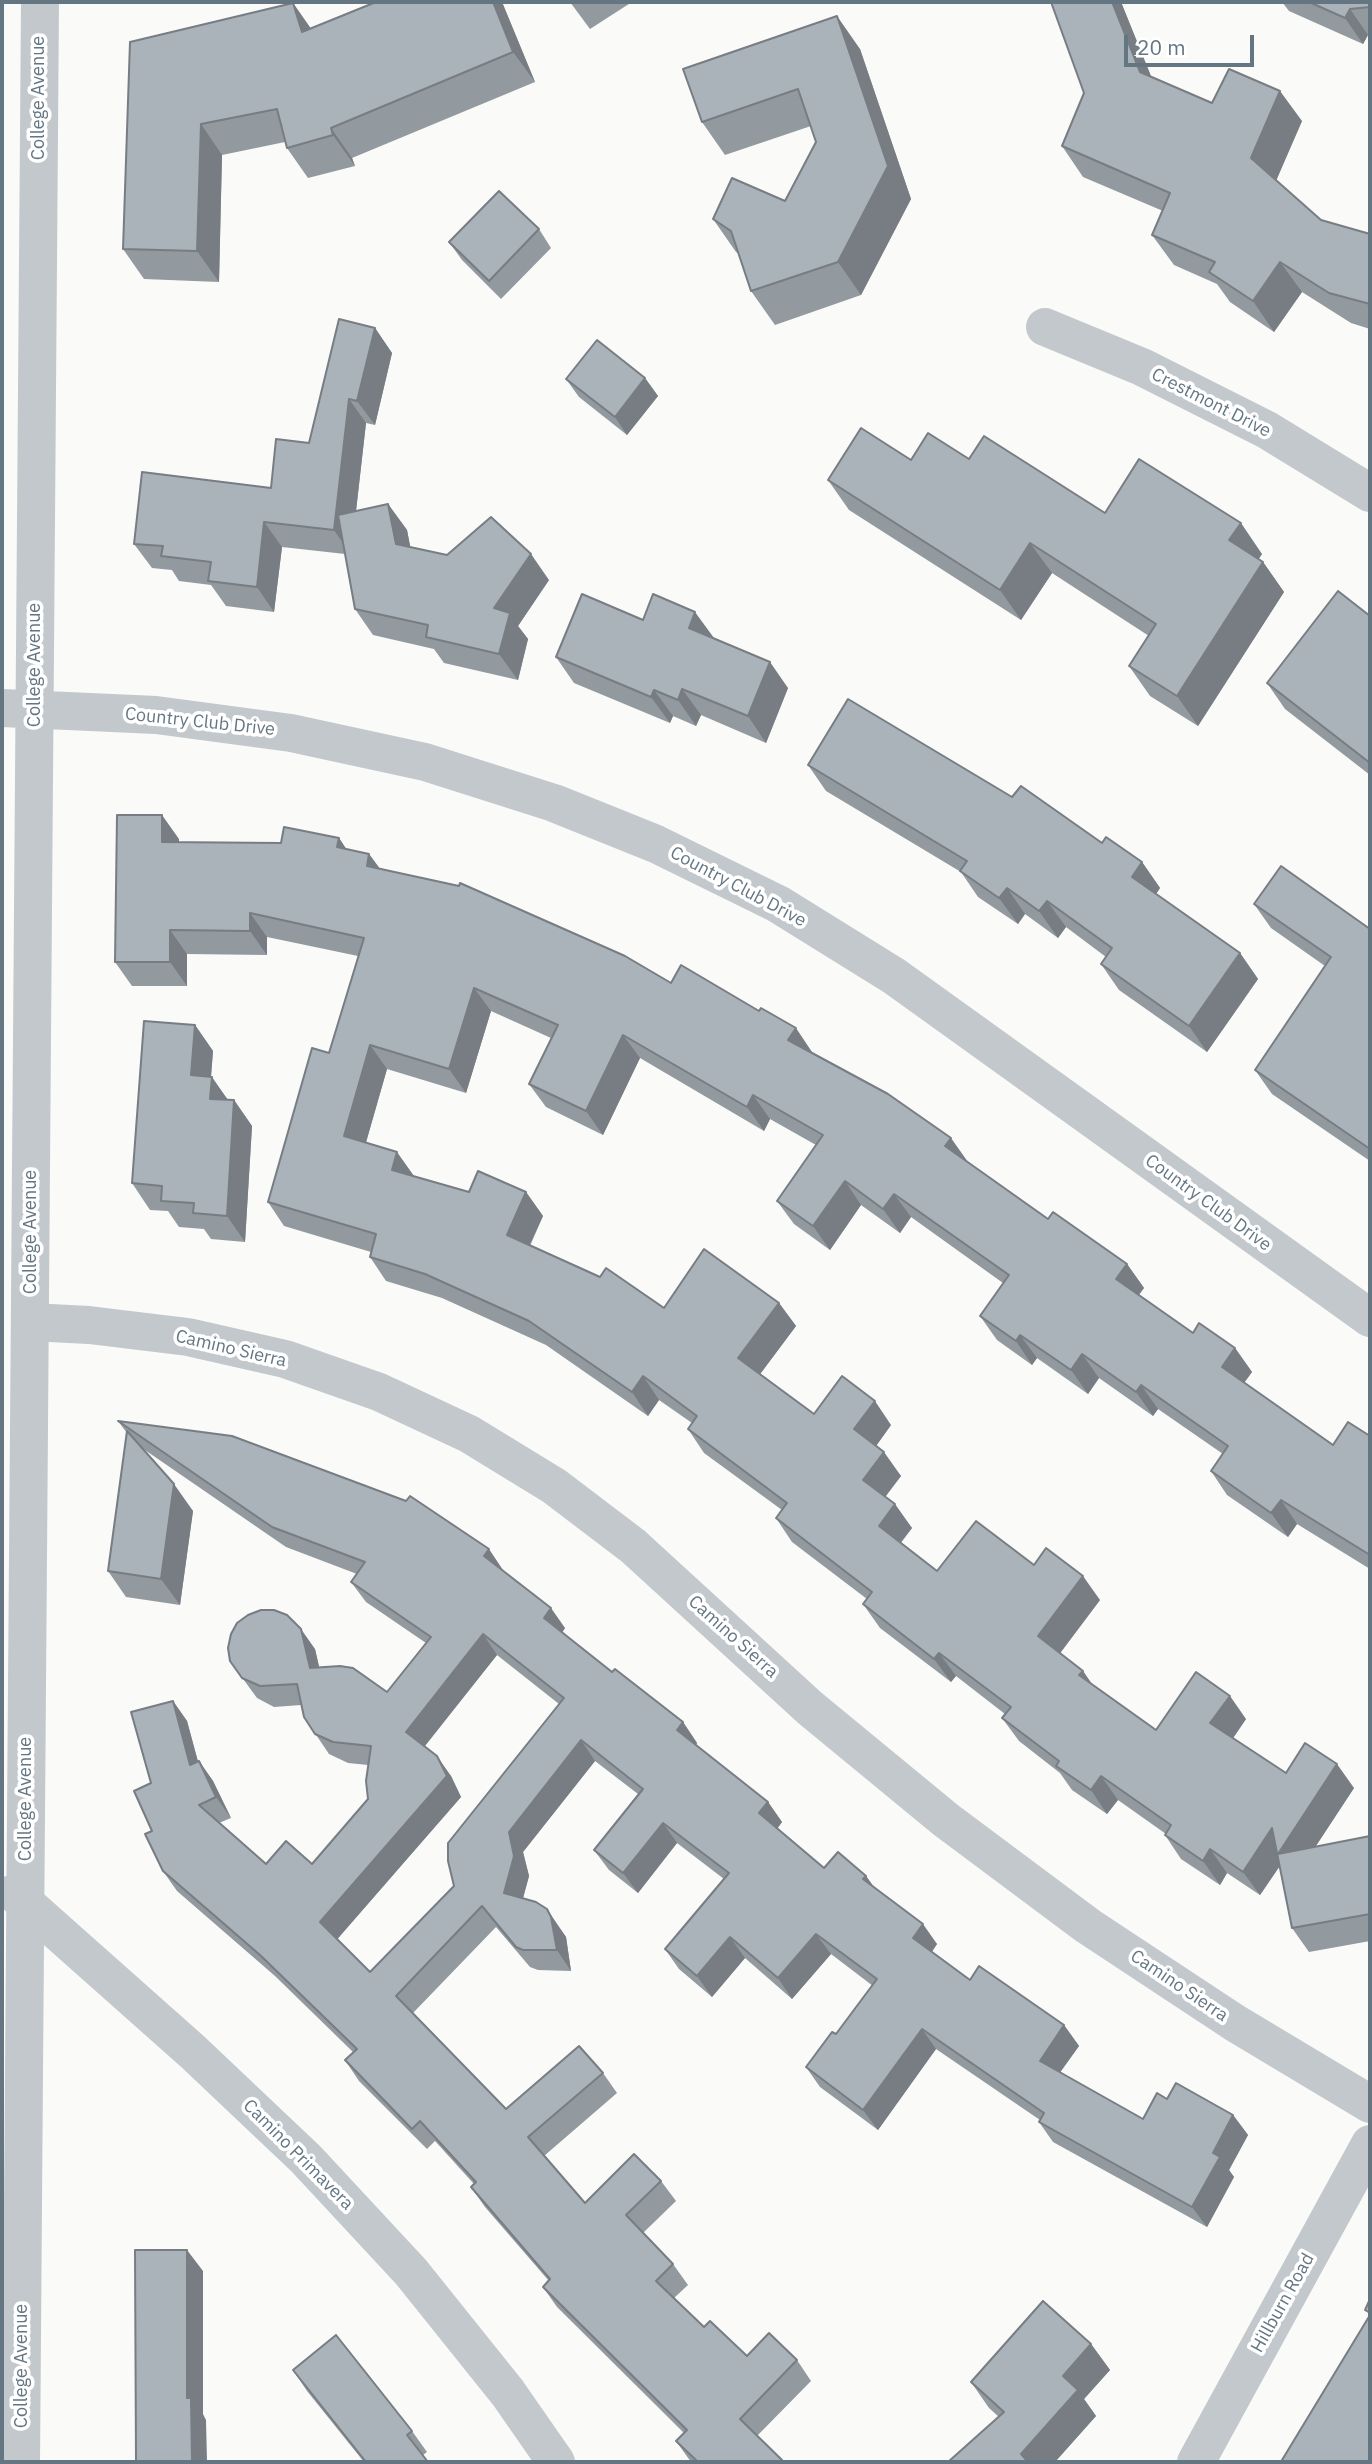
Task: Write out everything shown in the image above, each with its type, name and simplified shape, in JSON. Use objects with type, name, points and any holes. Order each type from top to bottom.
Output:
[{"type":"street","name":"College Avenue","points":[[22,2462],[14,1894],[30,1322],[18,708],[40,2]]},
{"type":"street","name":"Crestmont Drive","points":[[1045,327],[1142,367],[1268,430],[1370,494]]},
{"type":"street","name":"Country Club Drive","points":[[18,708],[156,715],[318,738],[425,762],[554,803],[656,844],[778,904],[894,976],[1370,1318]]},
{"type":"street","name":"Camino Sierra","points":[[30,1322],[89,1325],[188,1337],[285,1359],[379,1392],[469,1434],[554,1486],[633,1546],[810,1708],[946,1820],[1088,1926],[1235,2024],[1370,2104]]},
{"type":"street","name":"Camino Primavera","points":[[14,1894],[193,2052],[306,2159],[411,2272],[508,2393],[556,2462]]},
{"type":"street","name":"Hillburn Road","points":[[1196,2462],[1370,2144]]},
{"type":"building","points":[[376,2],[493,2],[513,52],[331,128],[333,135],[287,148],[277,109],[201,124],[197,251],[123,249],[130,42],[293,3],[302,32]]},
{"type":"building","points":[[1051,2],[1112,2],[1140,72],[1212,103],[1229,69],[1280,91],[1251,158],[1321,220],[1370,234],[1370,304],[1329,293],[1280,262],[1253,301],[1209,272],[1215,262],[1152,235],[1170,193],[1062,146],[1084,93]]},
{"type":"building","points":[[1309,2],[1370,2],[1370,7],[1350,9],[1345,18]]},
{"type":"building","points":[[837,16],[888,166],[838,262],[751,291],[731,231],[713,219],[732,178],[785,201],[816,142],[798,89],[702,122],[683,69]]},
{"type":"building","points":[[499,191],[539,229],[489,281],[449,242]]},
{"type":"building","points":[[339,319],[375,328],[357,401],[349,399],[334,530],[264,522],[257,587],[208,581],[211,562],[161,556],[163,546],[134,544],[142,472],[271,488],[276,439],[309,443]]},
{"type":"building","points":[[597,340],[645,378],[615,417],[566,379]]},
{"type":"building","points":[[861,428],[911,460],[928,433],[969,459],[984,436],[1105,513],[1139,459],[1241,523],[1229,540],[1263,562],[1177,696],[1129,666],[1156,624],[1030,543],[1000,590],[828,480]]},
{"type":"building","points":[[388,504],[396,544],[447,555],[491,517],[531,554],[494,608],[510,613],[499,654],[426,637],[428,625],[355,609],[338,515]]},
{"type":"building","points":[[1338,591],[1370,616],[1370,763],[1267,683]]},
{"type":"building","points":[[582,594],[643,620],[653,594],[695,612],[689,628],[770,662],[748,716],[682,689],[678,700],[654,690],[651,697],[556,657]]},
{"type":"building","points":[[848,699],[1012,797],[1021,786],[1102,843],[1106,837],[1142,862],[1132,877],[1240,953],[1189,1026],[1101,964],[1112,948],[1047,901],[1039,911],[1007,888],[999,898],[960,871],[967,861],[808,765]]},
{"type":"building","points":[[117,815],[162,815],[162,842],[281,843],[284,827],[339,838],[337,847],[369,854],[367,866],[459,886],[460,883],[625,956],[671,983],[681,965],[759,1011],[761,1008],[796,1028],[788,1040],[888,1094],[951,1138],[945,1146],[1048,1219],[1053,1212],[1127,1264],[1116,1279],[1193,1333],[1199,1323],[1235,1348],[1222,1367],[1333,1445],[1348,1422],[1370,1436],[1370,1555],[1281,1500],[1271,1513],[1211,1471],[1228,1446],[1141,1385],[1136,1392],[1082,1354],[1071,1370],[1020,1335],[1016,1341],[980,1316],[1009,1275],[894,1194],[883,1209],[845,1181],[813,1226],[777,1201],[823,1135],[753,1095],[747,1107],[623,1035],[586,1111],[529,1084],[558,1025],[474,988],[449,1069],[370,1045],[344,1136],[397,1152],[392,1170],[469,1192],[478,1171],[526,1192],[507,1235],[600,1277],[606,1268],[664,1308],[704,1249],[779,1303],[738,1358],[814,1414],[842,1376],[875,1401],[854,1429],[884,1452],[863,1480],[895,1504],[879,1526],[937,1571],[976,1521],[1034,1565],[1046,1548],[1083,1576],[1038,1636],[1083,1671],[1079,1675],[1156,1730],[1196,1672],[1230,1696],[1210,1723],[1286,1773],[1305,1743],[1337,1764],[1278,1854],[1370,1836],[1370,1914],[1292,1928],[1272,1828],[1243,1872],[1210,1849],[1203,1861],[1165,1835],[1171,1825],[1101,1776],[1091,1790],[1056,1766],[1059,1761],[1002,1718],[1011,1707],[939,1653],[934,1659],[863,1604],[872,1592],[776,1518],[787,1503],[688,1429],[697,1416],[643,1376],[632,1392],[529,1321],[425,1274],[370,1257],[376,1234],[268,1202],[312,1048],[329,1053],[364,938],[250,913],[250,931],[170,930],[170,962],[115,962]]},
{"type":"building","points":[[1281,866],[1370,929],[1370,1149],[1255,1070],[1331,957],[1254,904]]},
{"type":"building","points":[[144,1021],[195,1025],[191,1075],[212,1077],[210,1099],[234,1100],[227,1216],[193,1213],[194,1203],[161,1201],[162,1186],[132,1183]]},
{"type":"building","points":[[118,1421],[232,1436],[406,1501],[410,1496],[489,1549],[484,1556],[551,1608],[544,1618],[612,1672],[615,1669],[683,1722],[677,1730],[768,1802],[759,1813],[824,1868],[838,1852],[866,1876],[863,1879],[923,1924],[913,1938],[970,1980],[979,1966],[1064,2025],[1040,2061],[1143,2119],[1157,2093],[1167,2099],[1176,2083],[1233,2115],[1213,2153],[1220,2157],[1192,2207],[1039,2122],[1044,2113],[922,2029],[863,2110],[806,2067],[832,2032],[836,2034],[877,1979],[816,1934],[778,1978],[730,1937],[697,1976],[665,1949],[729,1873],[663,1823],[623,1873],[594,1850],[643,1789],[581,1740],[509,1832],[514,1856],[504,1893],[536,1902],[547,1909],[557,1950],[523,1950],[516,1947],[482,1906],[396,1996],[506,2109],[579,2046],[603,2073],[528,2137],[585,2203],[634,2154],[661,2181],[626,2215],[673,2264],[656,2281],[704,2327],[710,2321],[747,2356],[769,2333],[797,2360],[740,2419],[782,2460],[698,2462],[676,2441],[687,2430],[543,2287],[550,2279],[471,2187],[476,2182],[420,2121],[412,2129],[345,2060],[357,2049],[260,1955],[163,1871],[145,1834],[152,1831],[134,1791],[151,1783],[131,1712],[173,1701],[190,1765],[199,1761],[216,1797],[199,1805],[266,1864],[286,1841],[312,1864],[368,1799],[366,1781],[371,1746],[333,1742],[315,1734],[304,1717],[297,1684],[260,1686],[242,1678],[230,1661],[228,1648],[231,1634],[237,1623],[248,1615],[261,1610],[274,1610],[287,1615],[301,1629],[310,1668],[353,1668],[387,1692],[431,1637],[351,1582],[365,1562],[272,1527]],"holes":[[[483,1634],[564,1698],[448,1843],[448,1861],[454,1886],[370,1972],[320,1922],[447,1776],[437,1756],[406,1732]]]},
{"type":"building","points":[[127,1431],[174,1484],[161,1579],[108,1571]]},
{"type":"building","points":[[135,2250],[187,2250],[187,2398],[191,2398],[192,2462],[136,2462]]},
{"type":"building","points":[[1370,2299],[1370,2313],[1365,2310]]},
{"type":"building","points":[[1043,2301],[1091,2344],[1063,2376],[1078,2390],[1021,2454],[1028,2462],[948,2462],[1004,2412],[971,2382]]},
{"type":"building","points":[[1370,2315],[1370,2462],[1282,2460]]},
{"type":"building","points":[[336,2335],[412,2431],[407,2435],[428,2462],[366,2462],[293,2370]]}]
